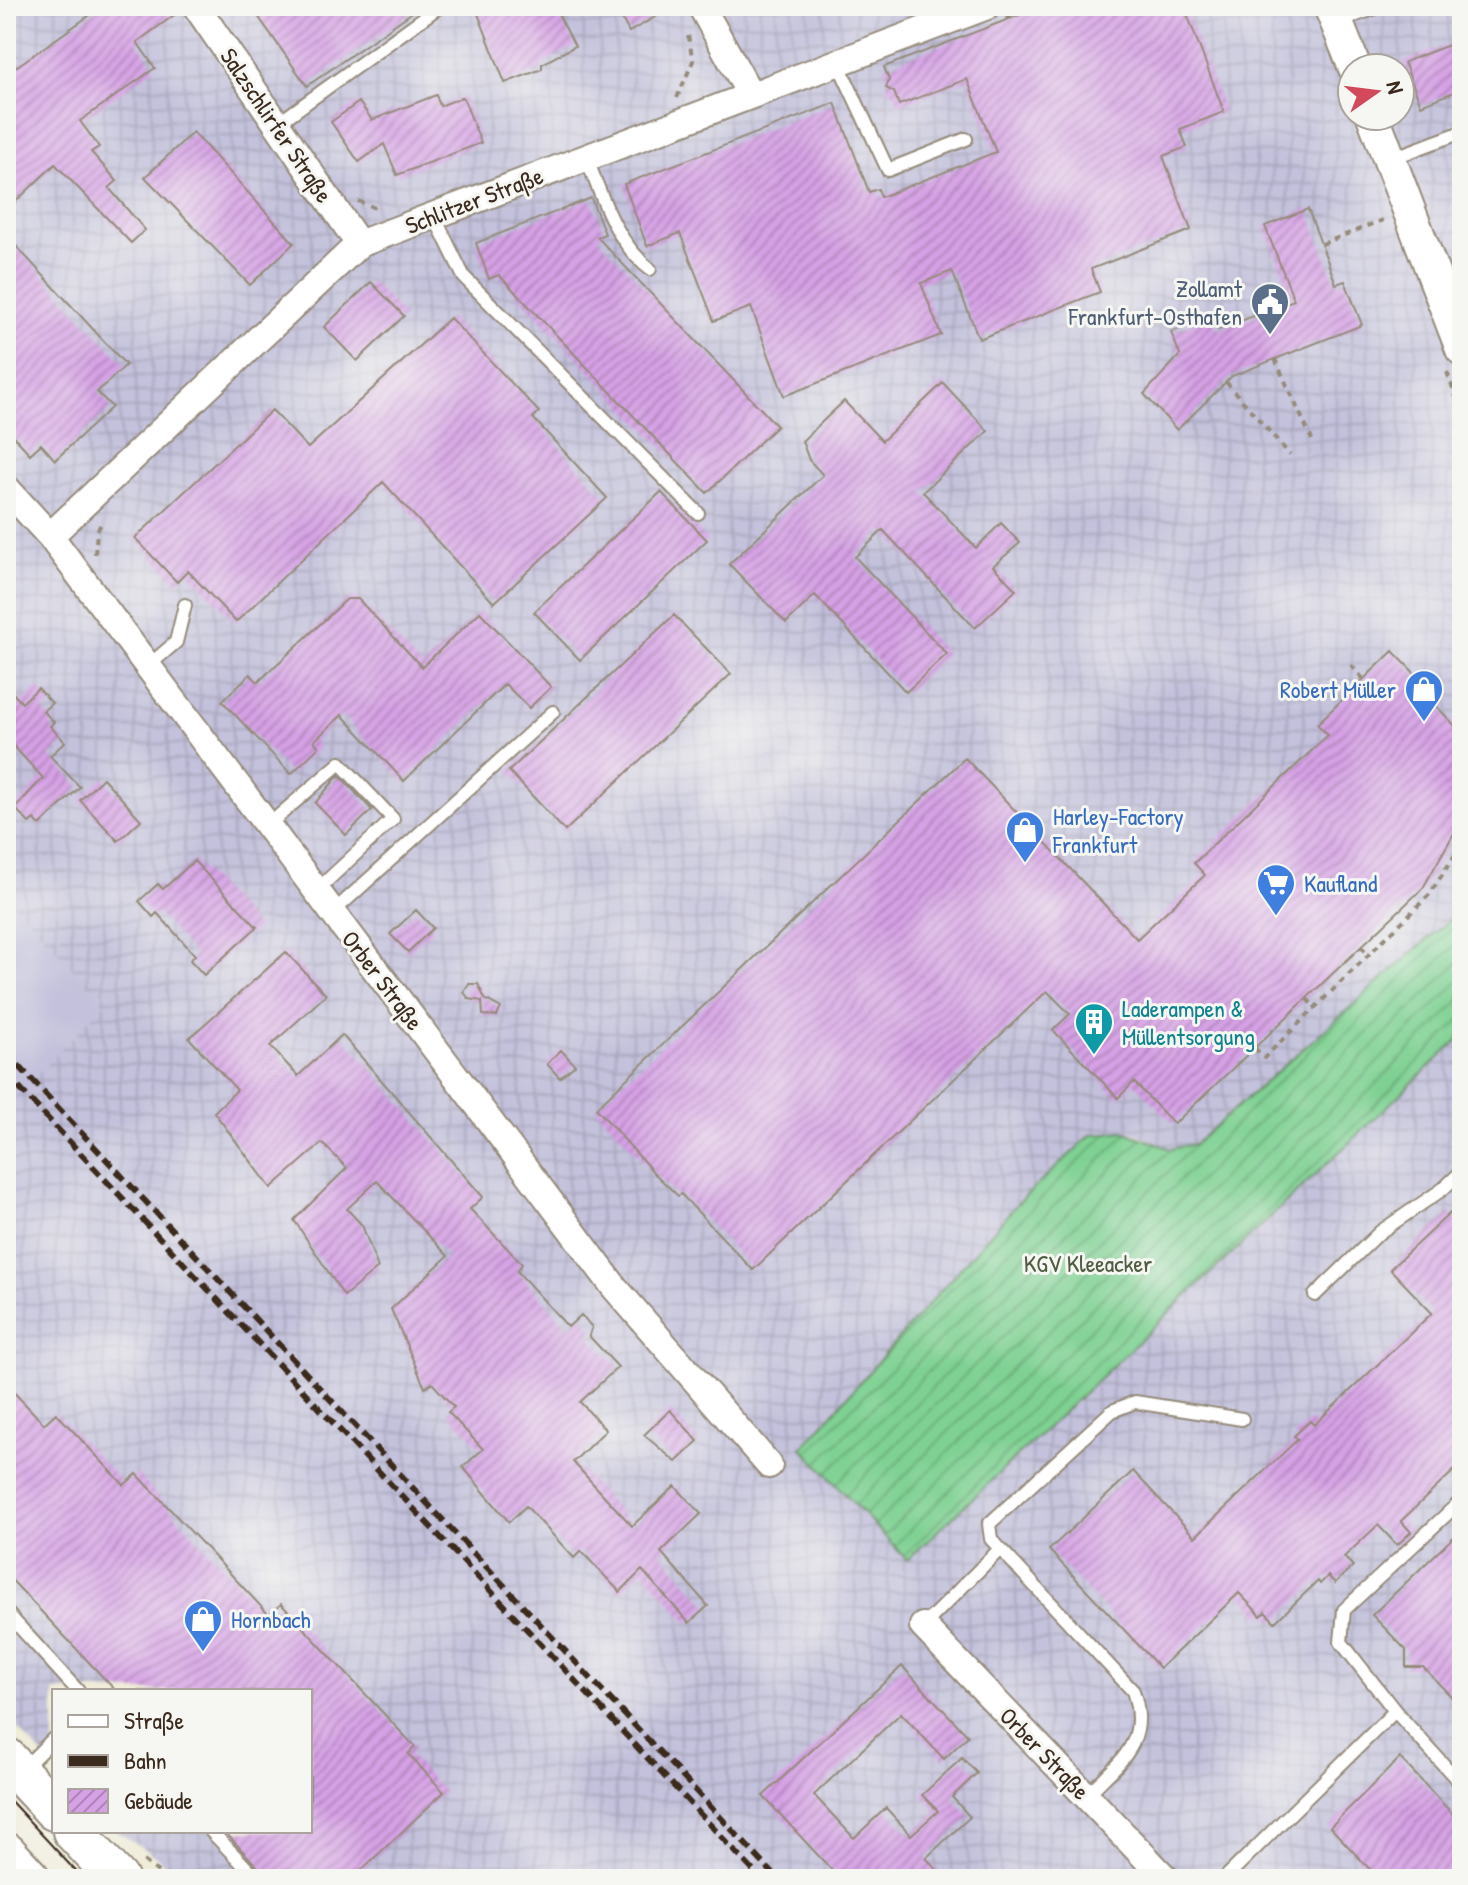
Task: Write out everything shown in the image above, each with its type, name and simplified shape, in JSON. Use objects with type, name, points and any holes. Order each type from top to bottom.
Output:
[{"type":"main road","points":[[13,1765],[52,1808]]},
{"type":"main road","points":[[75,1833],[118,1879]]},
{"type":"main road","points":[[6,1853],[30,1879]]},
{"type":"street","name":"Salzschlirfer Straße","points":[[196,6],[359,244]]},
{"type":"street","name":"Schlitzer Straße","points":[[50,536],[359,244],[750,94],[991,14]]},
{"type":"street","points":[[1334,14],[1349,52]]},
{"type":"street","points":[[693,16],[750,94]]},
{"type":"street","points":[[1379,132],[1462,349]]},
{"type":"street","name":"Orber Straße","points":[[6,488],[50,536],[615,1288],[769,1465]]},
{"type":"street","name":"Orber Straße","points":[[923,1626],[1086,1796],[1154,1875]]},
{"type":"lane","points":[[277,124],[440,6]]},
{"type":"lane","points":[[1334,14],[1381,6]]},
{"type":"lane","points":[[838,63],[888,170],[966,139]]},
{"type":"lane","points":[[1389,160],[1462,132]]},
{"type":"lane","points":[[586,157],[620,236],[633,257],[650,269]]},
{"type":"lane","points":[[434,216],[464,277],[698,513]]},
{"type":"lane","points":[[147,667],[176,642],[185,605]]},
{"type":"lane","points":[[332,913],[553,712]]},
{"type":"lane","points":[[267,826],[340,763],[393,819],[316,891]]},
{"type":"lane","points":[[1315,1295],[1380,1232],[1443,1189],[1462,1171]]},
{"type":"lane","points":[[1086,1796],[1136,1741],[1140,1724],[1136,1699],[1133,1691],[991,1539],[989,1524],[1112,1411],[1135,1402],[1242,1419]]},
{"type":"lane","points":[[1462,1500],[1344,1610],[1341,1642],[1395,1711],[1462,1785]]},
{"type":"lane","points":[[923,1626],[1000,1549]]},
{"type":"lane","points":[[6,1612],[76,1689]]},
{"type":"lane","points":[[1224,1879],[1395,1711]]},
{"type":"lane","points":[[13,1765],[52,1739]]},
{"type":"lane","points":[[213,1833],[257,1879]]},
{"type":"path","points":[[991,14],[1037,6]]},
{"type":"path","points":[[691,73],[693,16]]},
{"type":"path","points":[[1322,244],[1408,209]]},
{"type":"path","points":[[1275,359],[1312,440]]},
{"type":"path","points":[[1226,382],[1290,455]]},
{"type":"path","points":[[97,532],[106,513]]},
{"type":"path","points":[[1351,665],[1374,691]]},
{"type":"path","points":[[1255,1048],[1264,1058],[1316,1009],[1429,895],[1462,844]]},
{"type":"path","points":[[1423,888],[1429,895]]},
{"type":"path","points":[[1361,947],[1370,955]]},
{"type":"path","points":[[1307,999],[1316,1009]]},
{"type":"shaded area","points":[[6,6],[1462,6],[1462,909],[1195,1144],[1170,1149],[1135,1133],[1099,1132],[908,1559],[1462,1036],[1462,1879],[180,1879],[157,1857],[119,1833],[312,1833],[312,1689],[52,1689],[52,1765],[6,1717]]},
{"type":"shaded area","points":[[6,895],[105,1003],[6,1107]]},
{"type":"green space","name":"KGV Kleeacker","points":[[1462,909],[1462,1036],[907,1560],[802,1448],[1017,1204],[1091,1135],[1123,1131],[1170,1149],[1195,1144]]},
{"type":"building","points":[[103,6],[180,6],[181,10],[137,42],[155,68],[80,121],[99,147],[91,152],[117,181],[109,188],[145,230],[131,243],[55,164],[6,211],[6,74]]},
{"type":"building","points":[[251,6],[421,6],[307,86]]},
{"type":"building","points":[[475,6],[554,6],[575,46],[542,64],[542,69],[505,83]]},
{"type":"building","points":[[615,6],[674,6],[629,32]]},
{"type":"building","points":[[1043,6],[1184,6],[1224,112],[1180,129],[1187,147],[1163,156],[1191,230],[1091,269],[1100,292],[979,339],[952,271],[921,283],[941,335],[784,396],[751,307],[714,321],[680,233],[647,246],[624,184],[835,103],[869,192],[878,189],[881,197],[996,152],[967,79],[899,105],[894,92],[886,88],[889,80],[884,67]]},
{"type":"building","points":[[1462,40],[1462,89],[1421,105],[1416,92],[1416,57]]},
{"type":"building","points":[[436,95],[440,106],[463,97],[481,143],[397,175],[384,144],[359,162],[331,122],[359,102],[372,120]]},
{"type":"building","points":[[193,132],[294,243],[250,285],[145,177]]},
{"type":"building","points":[[591,198],[605,234],[597,237],[777,426],[707,493],[499,275],[489,279],[476,243]]},
{"type":"building","points":[[1308,209],[1336,284],[1345,281],[1362,325],[1232,376],[1177,430],[1144,394],[1180,355],[1171,332],[1212,316],[1218,330],[1294,300],[1265,226]]},
{"type":"building","points":[[6,235],[126,365],[97,392],[112,407],[55,460],[41,444],[30,454],[6,428]]},
{"type":"building","points":[[371,282],[404,316],[357,361],[324,327]]},
{"type":"building","points":[[450,318],[539,412],[533,418],[607,498],[494,603],[383,482],[236,622],[188,571],[177,582],[135,538],[272,410],[308,448]]},
{"type":"building","points":[[943,383],[988,431],[923,492],[976,548],[1001,523],[1020,543],[993,566],[1016,590],[975,628],[883,530],[855,557],[947,654],[906,692],[815,595],[786,623],[729,564],[823,475],[809,460],[802,441],[844,401],[882,441]]},
{"type":"building","points":[[661,492],[707,540],[580,660],[534,612]]},
{"type":"building","points":[[347,599],[358,599],[422,667],[480,612],[551,687],[529,708],[505,684],[404,781],[342,715],[314,741],[319,747],[291,774],[222,701],[250,674],[258,682]]},
{"type":"building","points":[[674,615],[731,674],[565,831],[509,771]]},
{"type":"building","points":[[1393,651],[1423,682],[1418,687],[1462,733],[1462,819],[1423,888],[1174,1124],[1134,1082],[1118,1098],[1053,1030],[1070,1014],[1047,991],[753,1270],[681,1194],[678,1196],[654,1173],[596,1108],[965,758],[1137,939],[1205,875],[1194,863],[1328,735],[1317,724]]},
{"type":"building","points":[[6,686],[22,703],[38,688],[52,703],[43,711],[54,722],[50,726],[65,742],[50,756],[80,787],[40,825],[34,819],[29,823],[15,808],[43,778],[6,738]]},
{"type":"building","points":[[339,775],[372,810],[346,835],[315,803]]},
{"type":"building","points":[[103,778],[141,820],[118,841],[80,800]]},
{"type":"building","points":[[194,861],[257,927],[204,975],[190,960],[195,955],[157,913],[153,917],[139,901],[158,884],[163,889]]},
{"type":"building","points":[[416,910],[433,928],[408,952],[390,934]]},
{"type":"building","points":[[286,952],[326,995],[270,1046],[298,1076],[342,1035],[483,1197],[470,1209],[522,1264],[517,1271],[568,1327],[581,1315],[592,1327],[589,1336],[618,1367],[580,1402],[606,1430],[573,1462],[632,1526],[675,1486],[701,1514],[661,1552],[708,1606],[689,1623],[642,1570],[620,1592],[581,1551],[574,1558],[526,1506],[509,1522],[463,1467],[483,1449],[448,1412],[454,1407],[432,1383],[425,1388],[391,1309],[448,1256],[377,1181],[347,1209],[362,1225],[378,1268],[344,1296],[294,1220],[347,1168],[322,1143],[271,1188],[214,1112],[237,1090],[189,1038]]},
{"type":"building","points":[[469,984],[478,984],[485,999],[501,1008],[497,1016],[483,1015],[482,1001],[469,999],[464,992]]},
{"type":"building","points":[[561,1050],[575,1065],[560,1078],[547,1064]]},
{"type":"building","points":[[1450,1213],[1462,1227],[1462,1463],[1401,1521],[1411,1532],[1397,1545],[1378,1525],[1344,1557],[1353,1566],[1335,1583],[1328,1576],[1320,1584],[1318,1581],[1275,1622],[1265,1612],[1261,1616],[1239,1593],[1160,1668],[1049,1550],[1133,1471],[1195,1537],[1298,1439],[1294,1436],[1310,1421],[1314,1425],[1432,1313],[1390,1269]]},
{"type":"building","name":"Hornbach","points":[[6,1384],[44,1424],[56,1413],[124,1485],[137,1474],[269,1615],[281,1604],[415,1747],[408,1754],[444,1792],[352,1879],[292,1879],[283,1870],[269,1879],[226,1833],[312,1833],[312,1689],[114,1689],[6,1574]]},
{"type":"building","points":[[670,1410],[698,1441],[676,1462],[644,1435]]},
{"type":"building","points":[[1462,1529],[1462,1708],[1423,1667],[1406,1667],[1406,1650],[1372,1615]]},
{"type":"building","points":[[902,1666],[968,1736],[944,1759],[901,1713],[814,1795],[854,1838],[886,1808],[911,1835],[938,1811],[922,1795],[962,1758],[977,1773],[952,1797],[970,1817],[926,1858],[946,1879],[840,1879],[763,1796]]},
{"type":"building","points":[[1400,1758],[1462,1824],[1462,1879],[1379,1879],[1330,1827]]},
{"type":"tram line","points":[[6,1796],[83,1879]]},
{"type":"railway","points":[[6,1052],[778,1879]]},
{"type":"railway","points":[[6,1074],[761,1879]]},
{"type":"place","name":"Zollamt Frankfurt-Osthafen","points":[[1270,336]]},
{"type":"place","name":"Robert Müller","points":[[1424,723]]},
{"type":"place","name":"Harley-Factory Frankfurt","points":[[1025,864]]},
{"type":"place","name":"Kaufland","points":[[1276,917]]},
{"type":"place","name":"Laderampen & Müllentsorgung","points":[[1094,1056]]},
{"type":"place","name":"Hornbach","points":[[203,1653]]}]
